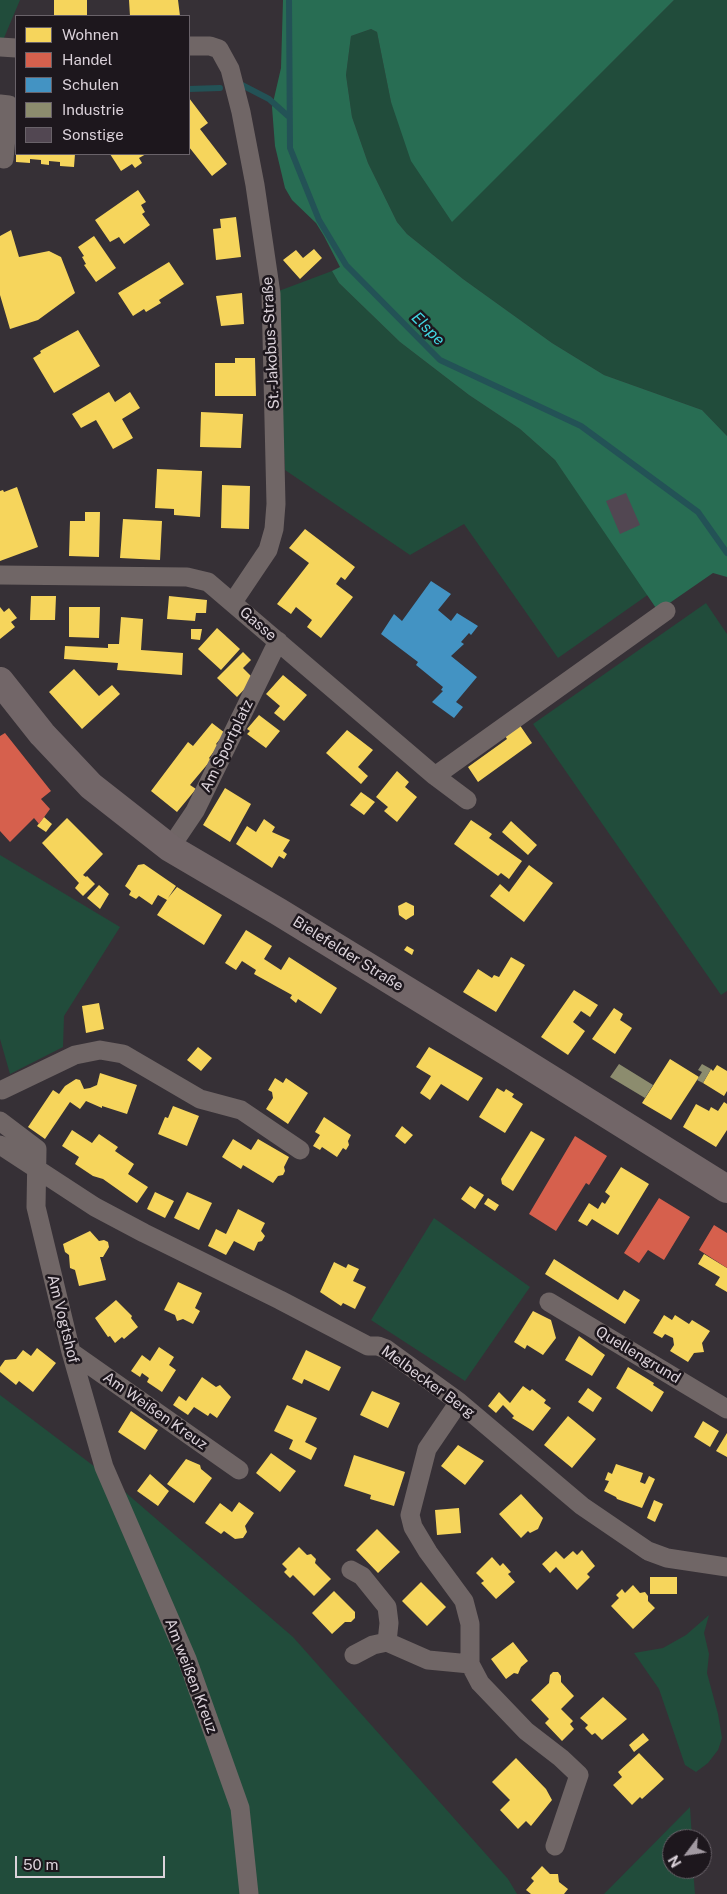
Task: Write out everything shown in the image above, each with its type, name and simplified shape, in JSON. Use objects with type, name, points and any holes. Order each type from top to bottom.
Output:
[{"type":"main road","name":"Bielefelder Straße","points":[[2,687],[42,734],[91,786],[170,848],[501,1048],[727,1189]]},
{"type":"street","name":"St.-Jakobus-Straße","points":[[190,46],[210,46],[219,49],[230,69],[253,176],[271,294],[276,504],[274,529],[268,550],[233,602]]},
{"type":"street","points":[[0,47],[15,48]]},
{"type":"street","points":[[0,104],[10,105],[4,159]]},
{"type":"street","name":"Gasse","points":[[0,575],[187,577],[208,582],[435,776],[467,800]]},
{"type":"street","points":[[435,776],[666,611]]},
{"type":"street","name":"Am Sportplatz","points":[[170,848],[195,811],[278,641]]},
{"type":"street","points":[[1,1090],[75,1055],[100,1050],[123,1054],[200,1099],[241,1110],[300,1150]]},
{"type":"street","name":"Am Vogtshof","points":[[0,1121],[37,1149],[36,1207],[71,1352],[104,1467]]},
{"type":"street","points":[[0,1145],[37,1169]]},
{"type":"street","name":"Melbecker Berg","points":[[37,1169],[94,1207],[144,1233],[368,1346],[378,1346],[386,1349],[459,1402],[582,1506],[648,1551],[667,1558],[727,1567]]},
{"type":"street","name":"Quellengrund","points":[[549,1302],[727,1408]]},
{"type":"street","name":"Am Weißen Kreuz","points":[[71,1352],[239,1470]]},
{"type":"street","points":[[459,1402],[427,1448],[410,1515],[413,1527],[428,1552],[464,1601],[470,1624],[470,1664],[480,1683],[526,1731],[561,1758],[579,1775],[555,1846]]},
{"type":"street","name":"Am weißen Kreuz","points":[[104,1467],[187,1659],[240,1808],[249,1894]]},
{"type":"street","points":[[351,1570],[362,1576],[386,1607],[390,1623],[387,1642]]},
{"type":"street","points":[[354,1655],[373,1644],[387,1642],[428,1660],[470,1664]]},
{"type":"green space","points":[[0,0],[20,0],[1,45],[0,45]]},
{"type":"green space","points":[[283,0],[674,0],[452,222],[411,161],[391,102],[377,32],[371,29],[351,36],[346,75],[352,117],[368,163],[397,222],[407,234],[463,279],[552,343],[604,375],[702,410],[727,436],[727,577],[713,573],[658,611],[555,460],[520,429],[469,395],[400,342],[339,283],[332,271],[340,267],[324,236],[316,223],[292,200],[285,188],[275,146],[272,107],[281,68]]},
{"type":"green space","points":[[674,0],[727,0],[727,436],[702,410],[604,375],[552,343],[463,279],[407,234],[397,222],[368,163],[352,117],[346,75],[351,36],[371,29],[377,32],[391,102],[452,221]]},
{"type":"green space","points":[[332,271],[339,283],[400,342],[469,395],[520,429],[555,460],[649,594],[558,658],[464,524],[410,555],[285,470],[276,292]]},
{"type":"green space","points":[[706,603],[727,634],[727,991],[721,995],[533,724]]},
{"type":"green space","points":[[0,855],[120,927],[64,1016],[63,1047],[10,1074],[0,1039]]},
{"type":"green space","points":[[434,1218],[530,1287],[465,1381],[371,1320]]},
{"type":"green space","points":[[0,1395],[103,1473],[293,1637],[508,1879],[517,1894],[0,1894]]},
{"type":"green space","points":[[709,1615],[704,1633],[709,1654],[707,1673],[722,1738],[718,1750],[708,1763],[696,1772],[685,1765],[659,1689],[634,1653],[663,1648],[686,1635]]},
{"type":"green space","points":[[690,1807],[691,1829],[668,1829]]},
{"type":"green space","points":[[662,1835],[662,1879],[694,1879],[695,1894],[604,1894]]},
{"type":"building: Wohnen","points":[[54,0],[87,0],[87,15],[54,15]]},
{"type":"building: Wohnen","points":[[129,0],[178,0],[180,15],[130,15]]},
{"type":"building: Wohnen","points":[[190,99],[208,123],[200,129],[227,164],[212,176],[190,148]]},
{"type":"building: Wohnen","points":[[16,155],[75,155],[74,167],[60,166],[60,162],[49,161],[49,165],[41,164],[41,160],[30,159],[30,163],[16,162]]},
{"type":"building: Wohnen","points":[[111,155],[144,155],[139,158],[142,163],[135,168],[132,164],[121,171]]},
{"type":"building: Wohnen","points":[[138,190],[146,202],[141,205],[145,212],[142,214],[150,225],[124,244],[119,237],[110,242],[95,220]]},
{"type":"building: Wohnen","points":[[236,217],[241,257],[216,260],[213,229],[221,228],[220,219]]},
{"type":"building: Wohnen","points":[[11,230],[19,257],[49,251],[61,257],[75,293],[38,320],[10,329],[0,295],[0,236]]},
{"type":"building: Wohnen","points":[[94,236],[116,268],[96,282],[84,265],[86,264],[82,257],[84,256],[78,247]]},
{"type":"building: Wohnen","points":[[314,249],[322,258],[300,279],[283,260],[296,250],[303,258]]},
{"type":"building: Wohnen","points":[[169,262],[184,284],[159,300],[161,303],[146,312],[144,309],[133,316],[118,293]]},
{"type":"building: Wohnen","points":[[242,293],[244,324],[221,326],[216,296]]},
{"type":"building: Wohnen","points":[[78,330],[100,366],[54,393],[33,358],[41,353],[40,351]]},
{"type":"building: Wohnen","points":[[235,358],[255,358],[256,396],[215,396],[215,363],[235,363]]},
{"type":"building: Wohnen","points":[[109,392],[115,402],[130,392],[140,408],[122,419],[133,438],[113,449],[96,420],[81,428],[72,414]]},
{"type":"building: Wohnen","points":[[201,412],[243,414],[241,448],[200,447]]},
{"type":"building: Wohnen","points":[[157,469],[202,471],[200,517],[174,515],[174,509],[155,508]]},
{"type":"building: Wohnen","points":[[222,485],[250,486],[249,529],[221,528]]},
{"type":"building: Wohnen","points":[[17,487],[38,547],[0,561],[0,491],[3,490],[4,492]]},
{"type":"building: Wohnen","points":[[85,512],[100,512],[99,557],[69,556],[70,521],[85,521]]},
{"type":"building: Wohnen","points":[[123,519],[162,521],[160,560],[120,558]]},
{"type":"building: Wohnen","points":[[305,529],[355,567],[345,580],[341,577],[336,584],[353,597],[321,638],[307,627],[312,620],[296,607],[291,614],[277,604],[309,563],[289,548]]},
{"type":"building: Wohnen","points":[[31,596],[56,596],[55,620],[30,620]]},
{"type":"building: Wohnen","points":[[169,596],[207,600],[206,613],[196,613],[195,621],[167,619]]},
{"type":"building: Wohnen","points":[[0,607],[4,612],[9,608],[17,618],[11,622],[15,627],[0,639]]},
{"type":"building: Wohnen","points":[[69,607],[100,607],[99,638],[69,637]]},
{"type":"building: Wohnen","points":[[121,617],[143,619],[141,650],[183,653],[182,675],[117,670],[118,663],[64,659],[65,646],[108,648],[108,644],[119,644]]},
{"type":"building: Wohnen","points":[[217,628],[240,649],[221,670],[198,649]]},
{"type":"building: Wohnen","points":[[191,629],[202,629],[200,640],[191,639]]},
{"type":"building: Wohnen","points":[[243,652],[251,660],[243,668],[254,679],[237,697],[217,678]]},
{"type":"building: Wohnen","points":[[74,669],[99,696],[112,685],[120,694],[82,729],[49,692]]},
{"type":"building: Wohnen","points":[[283,675],[307,695],[284,721],[274,713],[280,706],[266,694]]},
{"type":"building: Wohnen","points":[[259,715],[280,731],[266,748],[247,734],[250,731],[247,729]]},
{"type":"building: Wohnen","points":[[212,723],[225,733],[216,744],[218,746],[209,758],[211,760],[190,785],[196,789],[177,812],[151,791],[188,742],[193,746]]},
{"type":"building: Wohnen","points":[[519,724],[532,743],[478,782],[468,767],[507,739],[504,734]]},
{"type":"building: Wohnen","points":[[347,730],[373,750],[358,767],[368,776],[361,784],[326,753]]},
{"type":"building: Wohnen","points":[[397,771],[409,782],[405,787],[417,797],[397,822],[384,811],[388,807],[376,797]]},
{"type":"building: Wohnen","points":[[225,788],[251,804],[230,842],[203,825]]},
{"type":"building: Wohnen","points":[[361,792],[375,802],[364,815],[350,805]]},
{"type":"building: Wohnen","points":[[44,817],[52,824],[46,832],[37,826]]},
{"type":"building: Wohnen","points":[[67,818],[103,854],[83,875],[87,876],[95,884],[83,896],[75,888],[79,883],[42,843]]},
{"type":"building: Wohnen","points":[[264,819],[275,827],[272,832],[290,840],[283,851],[287,854],[284,859],[279,856],[272,868],[236,844],[247,826],[256,832]]},
{"type":"building: Wohnen","points":[[471,820],[492,834],[489,838],[522,861],[509,879],[501,873],[498,876],[454,844]]},
{"type":"building: Wohnen","points":[[511,821],[537,845],[528,855],[502,832]]},
{"type":"building: Wohnen","points":[[144,864],[176,886],[168,898],[177,887],[222,915],[204,945],[157,915],[167,900],[158,895],[152,905],[139,896],[136,899],[129,895],[131,891],[125,886],[138,865]]},
{"type":"building: Wohnen","points":[[529,865],[553,883],[524,922],[490,896],[500,884],[509,892]]},
{"type":"building: Wohnen","points":[[99,885],[109,894],[100,909],[87,898]]},
{"type":"building: Wohnen","points":[[406,902],[414,906],[414,915],[406,920],[399,915],[398,906]]},
{"type":"building: Wohnen","points":[[246,930],[272,946],[264,959],[281,970],[289,957],[337,988],[321,1014],[298,999],[296,1003],[290,998],[292,995],[254,974],[256,970],[242,961],[236,970],[225,963]]},
{"type":"building: Wohnen","points":[[407,946],[414,950],[412,955],[404,950]]},
{"type":"building: Wohnen","points":[[511,957],[525,965],[496,1012],[463,992],[478,969],[492,978],[494,975],[499,977]]},
{"type":"building: Wohnen","points":[[574,990],[598,1005],[590,1017],[581,1011],[573,1022],[585,1031],[568,1055],[541,1037]]},
{"type":"building: Wohnen","points":[[99,1003],[104,1029],[86,1033],[82,1006]]},
{"type":"building: Wohnen","points":[[614,1008],[623,1014],[620,1020],[632,1028],[615,1054],[592,1039]]},
{"type":"building: Wohnen","points":[[198,1047],[212,1058],[201,1071],[187,1060]]},
{"type":"building: Wohnen","points":[[429,1047],[483,1078],[468,1101],[441,1084],[430,1100],[420,1093],[431,1076],[416,1067]]},
{"type":"building: Wohnen","points":[[670,1059],[699,1077],[671,1120],[642,1103]]},
{"type":"building: Wohnen","points":[[717,1065],[727,1071],[727,1091],[724,1096],[703,1083],[711,1069],[713,1071]]},
{"type":"building: Wohnen","points":[[100,1073],[137,1085],[127,1114],[102,1106],[102,1108],[86,1101],[80,1109],[70,1102],[45,1139],[28,1127],[53,1090],[59,1094],[65,1086],[76,1079],[80,1080],[84,1089],[90,1088],[97,1085]]},
{"type":"building: Wohnen","points":[[275,1078],[283,1083],[286,1078],[308,1093],[288,1124],[266,1109],[273,1098],[272,1092],[268,1090]]},
{"type":"building: Wohnen","points":[[497,1088],[504,1092],[506,1089],[514,1094],[512,1097],[523,1104],[505,1133],[479,1117]]},
{"type":"building: Wohnen","points":[[724,1102],[727,1104],[727,1130],[716,1147],[683,1127],[696,1104],[709,1111],[711,1107],[718,1111]]},
{"type":"building: Wohnen","points":[[173,1106],[199,1116],[187,1146],[158,1134],[165,1117],[168,1118]]},
{"type":"building: Wohnen","points":[[324,1117],[351,1135],[346,1150],[343,1148],[337,1157],[322,1147],[320,1150],[313,1146],[320,1135],[315,1132]]},
{"type":"building: Wohnen","points":[[402,1126],[413,1135],[405,1144],[395,1136]]},
{"type":"building: Wohnen","points":[[72,1130],[92,1143],[99,1134],[118,1147],[115,1151],[134,1164],[128,1174],[148,1187],[137,1203],[103,1179],[93,1176],[75,1164],[79,1157],[62,1146]]},
{"type":"building: Wohnen","points":[[531,1131],[545,1139],[513,1191],[502,1184],[501,1179]]},
{"type":"building: Wohnen","points":[[233,1139],[251,1150],[258,1139],[289,1157],[284,1167],[283,1175],[278,1176],[273,1183],[243,1165],[241,1169],[222,1157]]},
{"type":"building: Wohnen","points":[[621,1167],[649,1184],[618,1235],[592,1219],[587,1226],[578,1221],[589,1203],[598,1209],[602,1202],[605,1204],[610,1196],[605,1192]]},
{"type":"building: Wohnen","points":[[470,1186],[484,1195],[475,1209],[461,1199]]},
{"type":"building: Wohnen","points":[[155,1192],[174,1201],[165,1218],[147,1209]]},
{"type":"building: Wohnen","points":[[187,1192],[212,1203],[199,1230],[174,1218]]},
{"type":"building: Wohnen","points":[[488,1198],[499,1205],[495,1211],[484,1204]]},
{"type":"building: Wohnen","points":[[238,1209],[265,1223],[261,1231],[265,1236],[262,1241],[258,1242],[254,1251],[234,1241],[226,1255],[208,1246],[216,1229],[226,1234]]},
{"type":"building: Wohnen","points":[[90,1231],[99,1241],[104,1240],[108,1242],[109,1247],[103,1257],[100,1257],[106,1280],[79,1286],[75,1270],[70,1268],[69,1255],[65,1252],[63,1244]]},
{"type":"building: Wohnen","points":[[704,1254],[727,1268],[727,1292],[715,1285],[720,1277],[698,1264]]},
{"type":"building: Wohnen","points":[[554,1259],[618,1300],[624,1290],[640,1300],[625,1324],[545,1274]]},
{"type":"building: Wohnen","points":[[334,1262],[346,1268],[348,1264],[359,1269],[353,1281],[366,1287],[355,1309],[343,1303],[341,1306],[320,1292]]},
{"type":"building: Wohnen","points":[[178,1282],[202,1293],[195,1308],[200,1311],[193,1324],[183,1319],[177,1321],[175,1315],[164,1310]]},
{"type":"building: Wohnen","points":[[116,1300],[132,1316],[131,1318],[138,1327],[124,1339],[122,1337],[115,1343],[110,1336],[108,1337],[95,1318]]},
{"type":"building: Wohnen","points":[[533,1311],[551,1320],[556,1338],[543,1355],[527,1345],[525,1349],[514,1342]]},
{"type":"building: Wohnen","points":[[664,1315],[672,1320],[675,1315],[689,1324],[692,1320],[710,1331],[702,1343],[704,1352],[694,1353],[688,1362],[670,1351],[674,1345],[673,1338],[665,1334],[662,1338],[653,1333]]},
{"type":"building: Wohnen","points":[[579,1336],[605,1355],[592,1376],[565,1360]]},
{"type":"building: Wohnen","points":[[159,1347],[174,1357],[169,1365],[176,1370],[162,1392],[147,1382],[149,1378],[142,1373],[140,1377],[131,1371],[142,1355],[150,1361]]},
{"type":"building: Wohnen","points":[[37,1348],[56,1363],[33,1392],[19,1381],[16,1385],[0,1372],[0,1367],[5,1360],[16,1359],[23,1350],[31,1356]]},
{"type":"building: Wohnen","points":[[306,1350],[341,1367],[329,1391],[304,1379],[302,1384],[292,1379]]},
{"type":"building: Wohnen","points":[[628,1367],[654,1383],[653,1385],[664,1392],[652,1412],[616,1388]]},
{"type":"building: Wohnen","points":[[202,1377],[216,1387],[220,1385],[231,1397],[217,1418],[210,1413],[208,1416],[194,1407],[188,1415],[173,1405],[179,1396],[186,1401]]},
{"type":"building: Wohnen","points":[[523,1386],[530,1391],[532,1389],[546,1400],[544,1403],[551,1408],[533,1431],[512,1418],[514,1416],[503,1405],[496,1413],[488,1406],[499,1392],[510,1403]]},
{"type":"building: Wohnen","points":[[588,1388],[602,1398],[593,1412],[578,1402]]},
{"type":"building: Wohnen","points":[[372,1391],[400,1403],[388,1428],[360,1415]]},
{"type":"building: Wohnen","points":[[287,1405],[317,1418],[305,1442],[317,1448],[311,1460],[289,1449],[293,1440],[274,1431]]},
{"type":"building: Wohnen","points":[[131,1411],[158,1430],[145,1450],[118,1432]]},
{"type":"building: Wohnen","points":[[568,1416],[596,1439],[572,1468],[544,1445]]},
{"type":"building: Wohnen","points":[[703,1421],[719,1431],[710,1447],[694,1437]]},
{"type":"building: Wohnen","points":[[727,1433],[727,1457],[716,1451]]},
{"type":"building: Wohnen","points":[[458,1445],[484,1461],[465,1485],[441,1466]]},
{"type":"building: Wohnen","points":[[271,1453],[296,1471],[280,1492],[256,1473]]},
{"type":"building: Wohnen","points":[[354,1455],[405,1472],[394,1506],[370,1499],[371,1495],[344,1486]]},
{"type":"building: Wohnen","points":[[186,1459],[200,1465],[201,1469],[212,1478],[194,1503],[167,1484]]},
{"type":"building: Wohnen","points":[[616,1464],[643,1473],[640,1482],[645,1484],[649,1476],[655,1479],[642,1508],[617,1499],[604,1491],[609,1481],[605,1480],[608,1472],[612,1474]]},
{"type":"building: Wohnen","points":[[150,1474],[169,1491],[158,1506],[137,1491]]},
{"type":"building: Wohnen","points":[[521,1494],[543,1518],[538,1529],[530,1533],[528,1531],[521,1538],[499,1514]]},
{"type":"building: Wohnen","points":[[654,1500],[663,1504],[655,1522],[647,1518]]},
{"type":"building: Wohnen","points":[[239,1502],[254,1513],[245,1526],[247,1532],[243,1538],[235,1539],[224,1531],[221,1534],[205,1523],[220,1503],[232,1512]]},
{"type":"building: Wohnen","points":[[459,1508],[461,1533],[437,1535],[435,1510]]},
{"type":"building: Wohnen","points":[[377,1529],[400,1552],[378,1573],[356,1550]]},
{"type":"building: Wohnen","points":[[299,1547],[307,1555],[311,1554],[316,1559],[315,1563],[331,1579],[314,1596],[293,1575],[290,1578],[284,1572],[287,1569],[282,1564]]},
{"type":"building: Wohnen","points":[[582,1550],[595,1566],[587,1574],[590,1577],[577,1590],[556,1567],[550,1573],[542,1564],[556,1551],[564,1559],[573,1551],[577,1555]]},
{"type":"building: Wohnen","points":[[492,1557],[500,1566],[503,1563],[511,1572],[508,1574],[515,1582],[496,1599],[481,1583],[484,1581],[476,1573]]},
{"type":"building: Wohnen","points":[[650,1577],[677,1577],[677,1594],[650,1594]]},
{"type":"building: Wohnen","points":[[421,1582],[446,1607],[427,1626],[402,1601]]},
{"type":"building: Wohnen","points":[[633,1585],[640,1593],[645,1592],[648,1596],[648,1601],[655,1608],[633,1629],[611,1606],[619,1598],[616,1595],[622,1589],[625,1593]]},
{"type":"building: Wohnen","points":[[334,1591],[355,1612],[355,1618],[351,1622],[345,1622],[332,1634],[312,1613]]},
{"type":"building: Wohnen","points":[[513,1642],[528,1661],[521,1667],[518,1674],[514,1673],[506,1679],[491,1659]]},
{"type":"building: Wohnen","points":[[553,1672],[558,1672],[561,1676],[561,1682],[574,1696],[561,1709],[573,1721],[570,1724],[574,1729],[562,1741],[545,1723],[549,1719],[531,1700],[549,1683],[550,1675]]},
{"type":"building: Wohnen","points":[[603,1697],[627,1719],[602,1740],[595,1733],[592,1735],[585,1728],[588,1725],[580,1718]]},
{"type":"building: Wohnen","points":[[643,1733],[649,1740],[634,1752],[629,1745]]},
{"type":"building: Wohnen","points":[[639,1753],[664,1779],[642,1799],[640,1797],[632,1805],[613,1785],[622,1777],[618,1772]]},
{"type":"building: Wohnen","points":[[516,1758],[546,1789],[552,1800],[531,1826],[526,1821],[518,1829],[500,1810],[510,1800],[492,1782]]},
{"type":"building: Wohnen","points":[[542,1866],[550,1874],[558,1874],[559,1882],[568,1889],[564,1894],[531,1894],[526,1890],[534,1881],[531,1878]]},
{"type":"building: Handel","points":[[5,733],[51,791],[41,799],[50,809],[39,824],[34,818],[10,842],[0,831],[0,736]]},
{"type":"building: Handel","points":[[575,1136],[607,1156],[589,1185],[586,1183],[556,1231],[529,1214]]},
{"type":"building: Handel","points":[[659,1198],[690,1217],[664,1260],[648,1250],[639,1263],[624,1253]]},
{"type":"building: Handel","points":[[714,1225],[727,1233],[727,1268],[699,1250]]},
{"type":"building: Schulen","points":[[431,581],[451,594],[438,610],[451,621],[457,613],[478,626],[471,635],[469,633],[461,642],[464,644],[451,656],[477,677],[456,702],[463,707],[454,718],[432,702],[443,691],[441,690],[443,687],[416,665],[418,662],[381,634],[394,614],[402,621]]},
{"type":"building: Industrie","points":[[619,1064],[653,1085],[645,1098],[610,1077]]},
{"type":"building: Industrie","points":[[702,1064],[711,1069],[703,1083],[697,1080],[702,1072],[698,1070]]},
{"type":"building: Sonstige","points":[[626,493],[640,525],[620,534],[606,501]]},
{"type":"waterway","name":"Elspe","points":[[289,0],[290,148],[319,220],[346,265],[440,360],[581,426],[698,512],[727,553]]},
{"type":"waterway","points":[[242,85],[269,99],[288,116]]},
{"type":"waterway","points":[[190,89],[220,88]]}]
